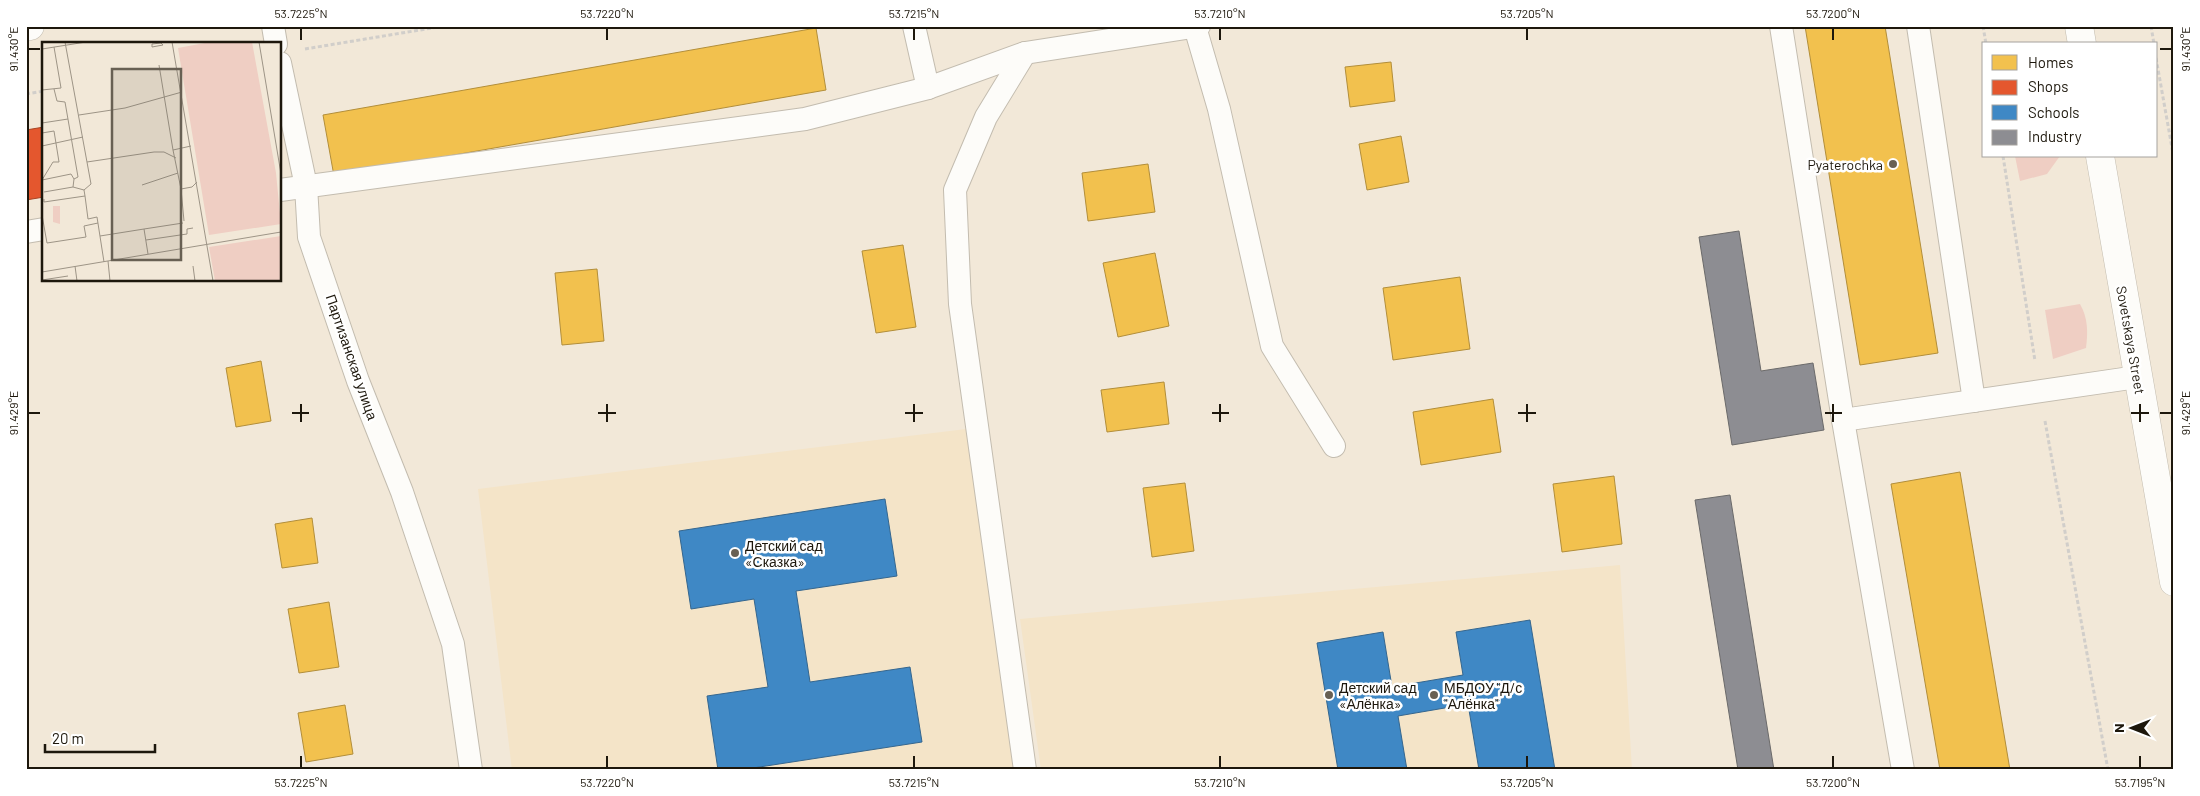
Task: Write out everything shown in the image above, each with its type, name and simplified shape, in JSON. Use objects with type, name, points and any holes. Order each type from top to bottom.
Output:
[{"type":"street","points":[[2079,26],[2082,42]]},
{"type":"street","name":"Sovetskaya Street","points":[[2100,158],[2174,582]]},
{"type":"lane","points":[[274,26],[276,42]]},
{"type":"lane","points":[[914,26],[928,88]]},
{"type":"lane","points":[[1781,26],[1843,420],[1902,770]]},
{"type":"lane","points":[[1918,26],[1974,401]]},
{"type":"lane","points":[[281,190],[805,119],[928,88],[1025,53],[1197,27],[1219,109],[1272,346],[1334,446]]},
{"type":"lane","points":[[1025,53],[986,117],[956,190],[960,304],[1025,770]]},
{"type":"lane","name":"Партизанская улица","points":[[281,68],[306,186],[309,238],[358,381],[402,492],[453,644],[471,770]]},
{"type":"lane","points":[[26,232],[42,229]]},
{"type":"lane","points":[[1843,420],[2137,377]]},
{"type":"path","points":[[299,50],[444,26]]},
{"type":"path","points":[[1983,26],[1986,42]]},
{"type":"path","points":[[2151,26],[2154,42]]},
{"type":"path","points":[[2158,69],[2174,159]]},
{"type":"path","points":[[26,94],[42,92]]},
{"type":"path","points":[[2003,158],[2039,391],[2108,770]]},
{"type":"shaded area","points":[[2015,158],[2059,158],[2047,174],[2020,181]]},
{"type":"shaded area","points":[[2080,304],[2087,325],[2086,348],[2053,359],[2045,310]]},
{"type":"shaded area","name":"Детский сад «Сказка»","points":[[966,429],[1015,770],[671,770],[671,767],[653,770],[512,770],[478,489]]},
{"type":"shaded area","name":"Детский сад «Алёнка»","points":[[1620,565],[1632,770],[1041,770],[1020,619]]},
{"type":"building: Homes","points":[[1805,26],[1885,26],[1938,353],[1860,365]]},
{"type":"building: Homes","points":[[816,28],[826,90],[334,176],[323,115]]},
{"type":"building: Homes","points":[[1391,62],[1395,101],[1350,107],[1345,67]]},
{"type":"building: Homes","points":[[1401,136],[1409,182],[1367,190],[1359,144]]},
{"type":"building: Homes","points":[[1148,164],[1155,212],[1088,221],[1082,173]]},
{"type":"building: Homes","points":[[903,245],[916,327],[876,333],[862,251]]},
{"type":"building: Homes","points":[[1155,253],[1169,326],[1118,337],[1103,263]]},
{"type":"building: Homes","points":[[597,269],[604,341],[562,345],[555,273]]},
{"type":"building: Homes","points":[[1460,277],[1470,349],[1393,360],[1383,288]]},
{"type":"building: Homes","points":[[261,361],[271,421],[236,427],[226,368]]},
{"type":"building: Homes","points":[[1164,382],[1169,424],[1107,432],[1101,390]]},
{"type":"building: Homes","points":[[1493,399],[1501,452],[1421,465],[1413,412]]},
{"type":"building: Homes","points":[[1960,472],[2010,770],[1940,770],[1891,484]]},
{"type":"building: Homes","points":[[1614,476],[1622,544],[1562,552],[1553,484]]},
{"type":"building: Homes","points":[[1185,483],[1194,551],[1152,557],[1143,488]]},
{"type":"building: Homes","points":[[312,518],[318,563],[282,568],[275,524]]},
{"type":"building: Homes","points":[[329,602],[339,667],[299,673],[288,609]]},
{"type":"building: Homes","points":[[345,705],[353,754],[306,762],[298,713]]},
{"type":"building: Shops","points":[[42,127],[42,197],[26,200],[26,130]]},
{"type":"building: Schools","points":[[885,499],[897,576],[796,591],[810,682],[910,667],[922,742],[740,770],[718,770],[707,696],[768,687],[754,599],[691,609],[679,531]]},
{"type":"building: Schools","name":"МБДОУ \"Д/с \"Алёнка\"","points":[[1530,620],[1555,770],[1479,770],[1468,704],[1398,716],[1407,770],[1338,770],[1317,643],[1383,632],[1392,687],[1463,675],[1456,632]]},
{"type":"building: Industry","points":[[1739,231],[1761,371],[1813,363],[1824,430],[1732,445],[1699,237]]},
{"type":"building: Industry","points":[[1730,495],[1774,770],[1738,770],[1695,500]]},
{"type":"place","name":"Pyaterochka","points":[[1893,164]]},
{"type":"place","name":"Детский сад «Сказка»","points":[[735,553]]},
{"type":"place","name":"Детский сад «Алёнка»","points":[[1329,695]]},
{"type":"place","name":"МБДОУ \"Д/с \"Алёнка\"","points":[[1434,695]]}]
